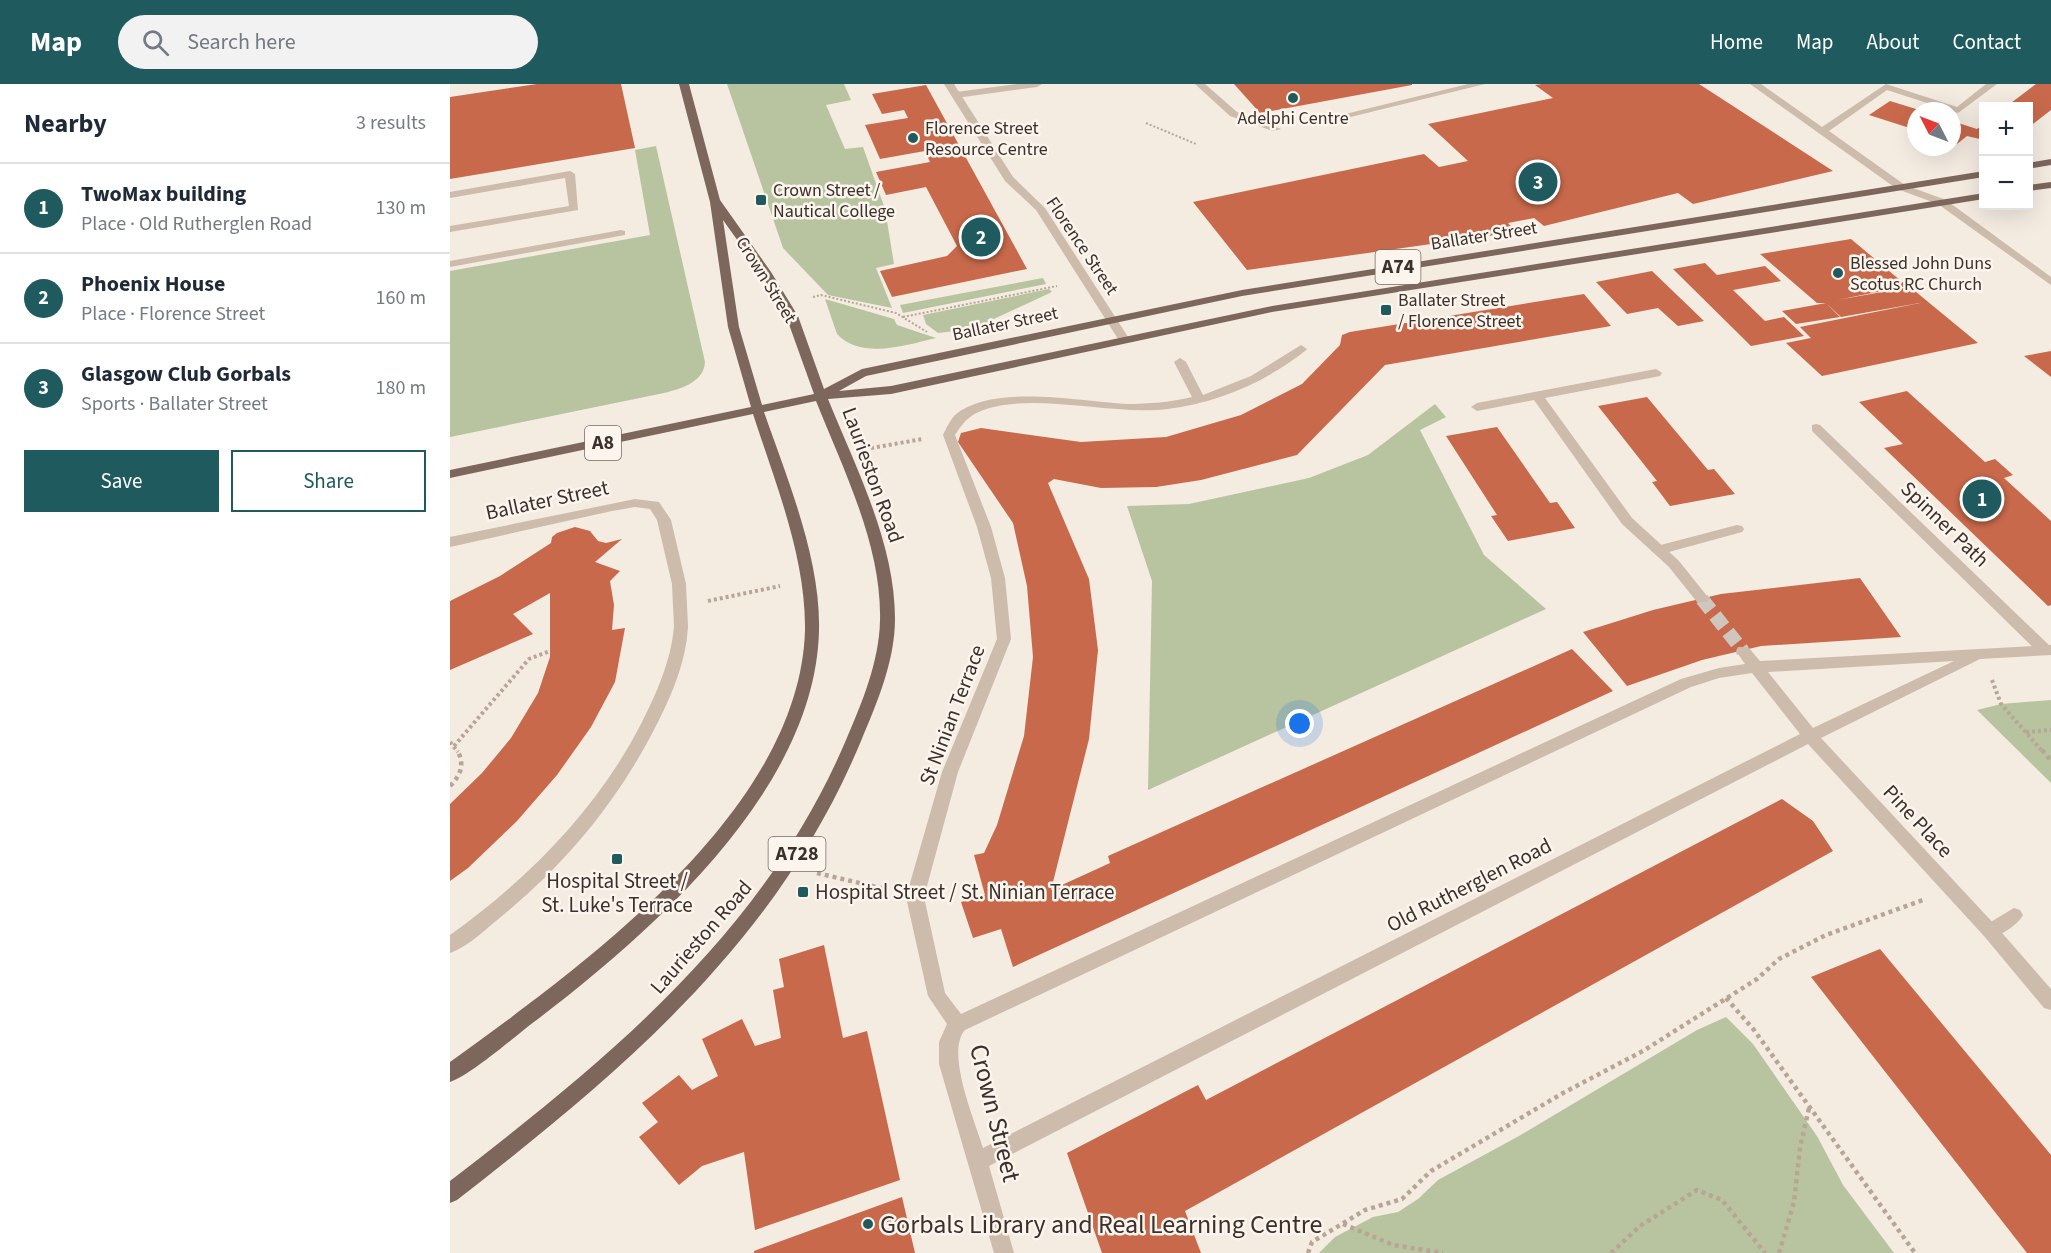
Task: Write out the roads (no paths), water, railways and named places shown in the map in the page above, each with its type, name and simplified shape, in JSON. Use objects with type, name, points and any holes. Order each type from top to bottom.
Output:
[{"type":"main road","name":"Crown Street","points":[[684,84],[715,201],[734,328],[756,411]]},
{"type":"main road","points":[[2033,165],[2051,162]]},
{"type":"main road","name":"Ballater Street","points":[[821,396],[862,373],[1242,293],[1979,175]]},
{"type":"main road","points":[[2033,187],[2051,185]]},
{"type":"main road","name":"Ballater Street","points":[[450,474],[821,396],[891,390],[1272,309],[1979,197]]},
{"type":"main road","name":"Crown Street","points":[[715,201],[793,317],[821,396]]},
{"type":"main road","name":"Laurieston Road","points":[[450,1193],[505,1151],[658,1021],[728,946],[790,866],[830,796],[856,737],[877,678],[885,640],[887,609],[880,561],[867,516],[821,396]]},
{"type":"main road","points":[[450,1073],[538,1010],[618,944],[683,884],[733,821],[773,763],[801,697],[811,633],[806,581],[776,465],[756,411]]},
{"type":"street","name":"Florence Street","points":[[949,84],[1008,179],[1040,208],[1124,340]]},
{"type":"street","points":[[956,95],[1037,84]]},
{"type":"street","points":[[1200,84],[1224,109],[1244,120],[1276,129]]},
{"type":"street","points":[[1330,119],[1480,84]]},
{"type":"street","points":[[1755,84],[1901,187],[1942,202],[2051,282]]},
{"type":"street","points":[[1823,131],[1886,87],[1958,110],[1992,84]]},
{"type":"street","points":[[450,195],[570,174],[574,208],[450,230]]},
{"type":"street","points":[[450,264],[621,233]]},
{"type":"street","name":"St Ninian Terrace","points":[[958,1024],[937,996],[915,897],[950,772],[1004,639],[998,578],[984,527],[949,435],[951,427],[967,413],[1018,400],[1053,400],[1125,407],[1170,405],[1199,399],[1265,375],[1301,349]]},
{"type":"street","points":[[1180,362],[1199,399]]},
{"type":"street","points":[[1477,407],[1656,373]]},
{"type":"street","points":[[1537,396],[1627,521],[1674,564],[1702,598]]},
{"type":"street","name":"Spinner Path","points":[[1816,428],[2048,650]]},
{"type":"street","name":"Ballater Street","points":[[450,542],[612,507],[635,503],[654,505],[664,520],[679,584],[681,606],[680,644],[669,683],[624,772],[591,817],[553,862],[520,893],[450,945]]},
{"type":"street","points":[[1658,550],[1737,529]]},
{"type":"street","name":"Old Rutherglen Road","points":[[958,1024],[1686,683],[1719,673],[1757,667],[2048,650]]},
{"type":"street","name":"Pine Place","points":[[1743,651],[1810,736],[1990,931],[2051,1002]]},
{"type":"street","name":"Old Rutherglen Road","points":[[978,1161],[1810,736],[1982,655]]},
{"type":"street","points":[[1990,931],[2014,915]]},
{"type":"street","name":"Crown Street","points":[[958,1024],[949,1032],[947,1046],[949,1064],[1004,1253]]},
{"type":"tunnel","points":[[1702,599],[1743,651]]},
{"type":"place","name":"Adelphi Centre","points":[[1293,98]]},
{"type":"place","name":"Florence Street Resource Centre","points":[[913,138]]},
{"type":"place","name":"Glasgow Club Gorbals","points":[[1538,182]]},
{"type":"place","name":"Crown Street / Nautical College","points":[[761,200]]},
{"type":"place","name":"Phoenix House","points":[[981,237]]},
{"type":"place","name":"Blessed John Duns Scotus RC Church","points":[[1838,273]]},
{"type":"place","name":"Ballater Street / Florence Street","points":[[1386,310]]},
{"type":"place","name":"TwoMax building","points":[[1982,499]]},
{"type":"place","name":"Hospital Street / St. Luke's Terrace","points":[[617,859]]},
{"type":"place","name":"Hospital Street / St. Ninian Terrace","points":[[803,892]]},
{"type":"place","name":"Gorbals Library and Real Learning Centre","points":[[868,1224]]}]
